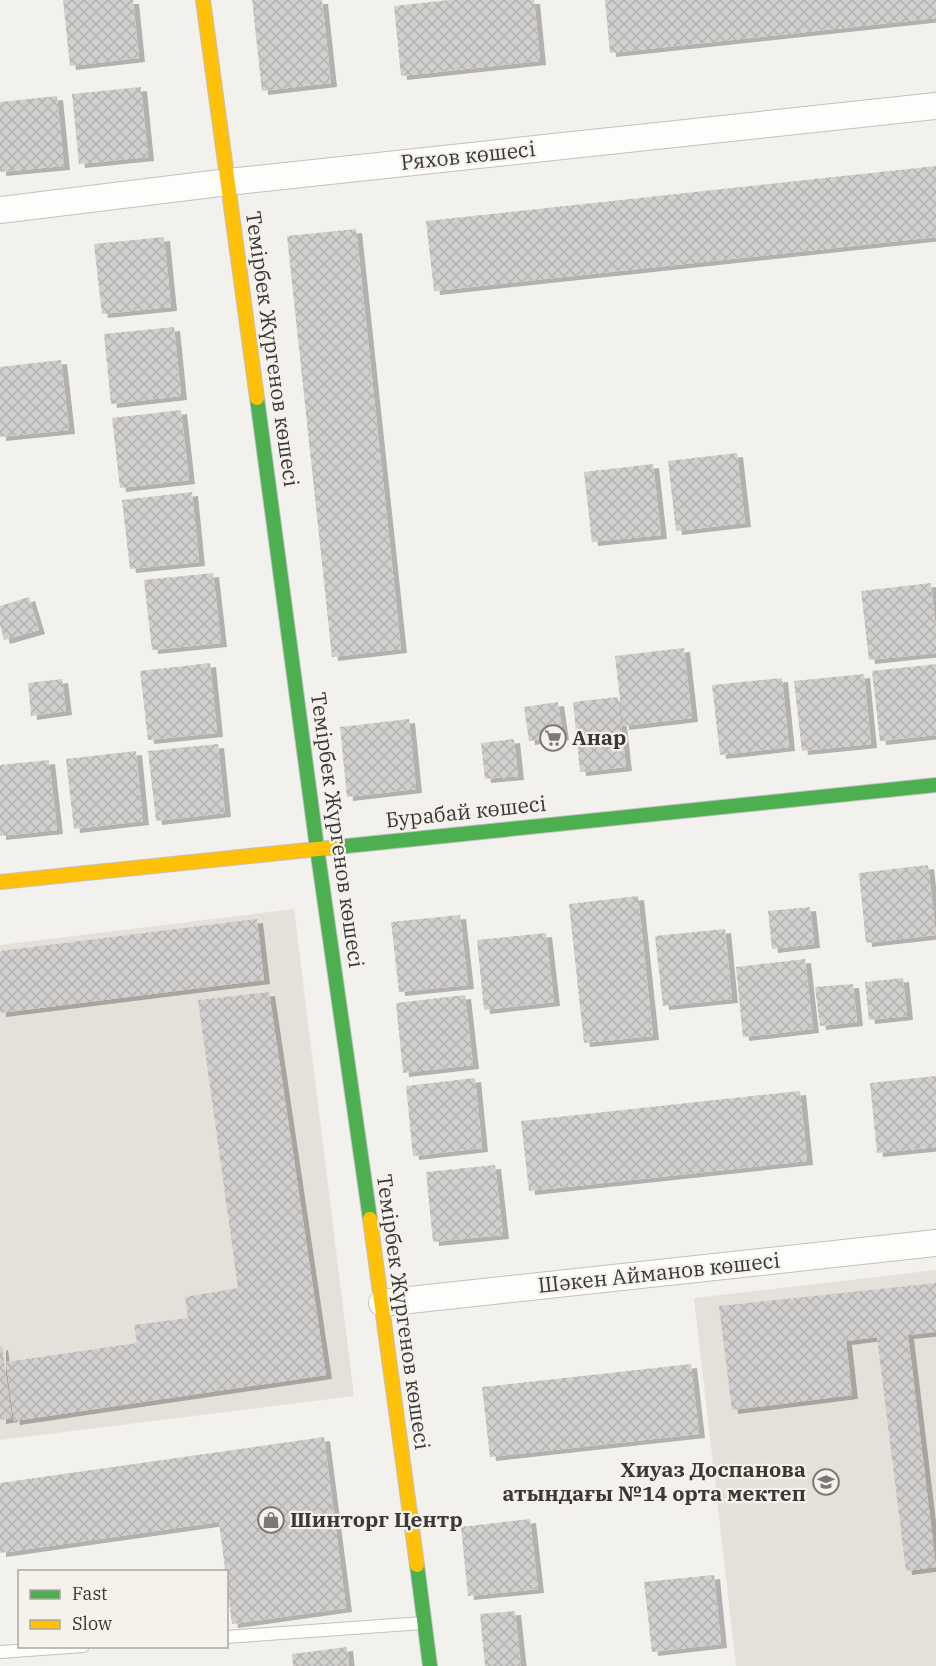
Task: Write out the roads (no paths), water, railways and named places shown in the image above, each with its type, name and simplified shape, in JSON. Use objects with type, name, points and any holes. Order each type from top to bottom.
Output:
[{"type":"street","name":"Темірбек Жүргенов көшесі","points":[[203,0],[430,1666]]},
{"type":"street","name":"Ряхов көшесі","points":[[0,210],[228,182],[936,106]]},
{"type":"street","name":"Бурабай көшесі","points":[[0,882],[936,785]]},
{"type":"street","name":"Шәкен Айманов көшесі","points":[[382,1303],[936,1243]]},
{"type":"lane","points":[[228,1637],[424,1623]]},
{"type":"lane","points":[[0,1652],[66,1648]]},
{"type":"place","name":"Анар","points":[[553,738]]},
{"type":"place","name":"Хиуаз Доспанова атындағы №14 орта мектеп","points":[[826,1482]]},
{"type":"place","name":"Шинторг Центр","points":[[271,1520]]}]
